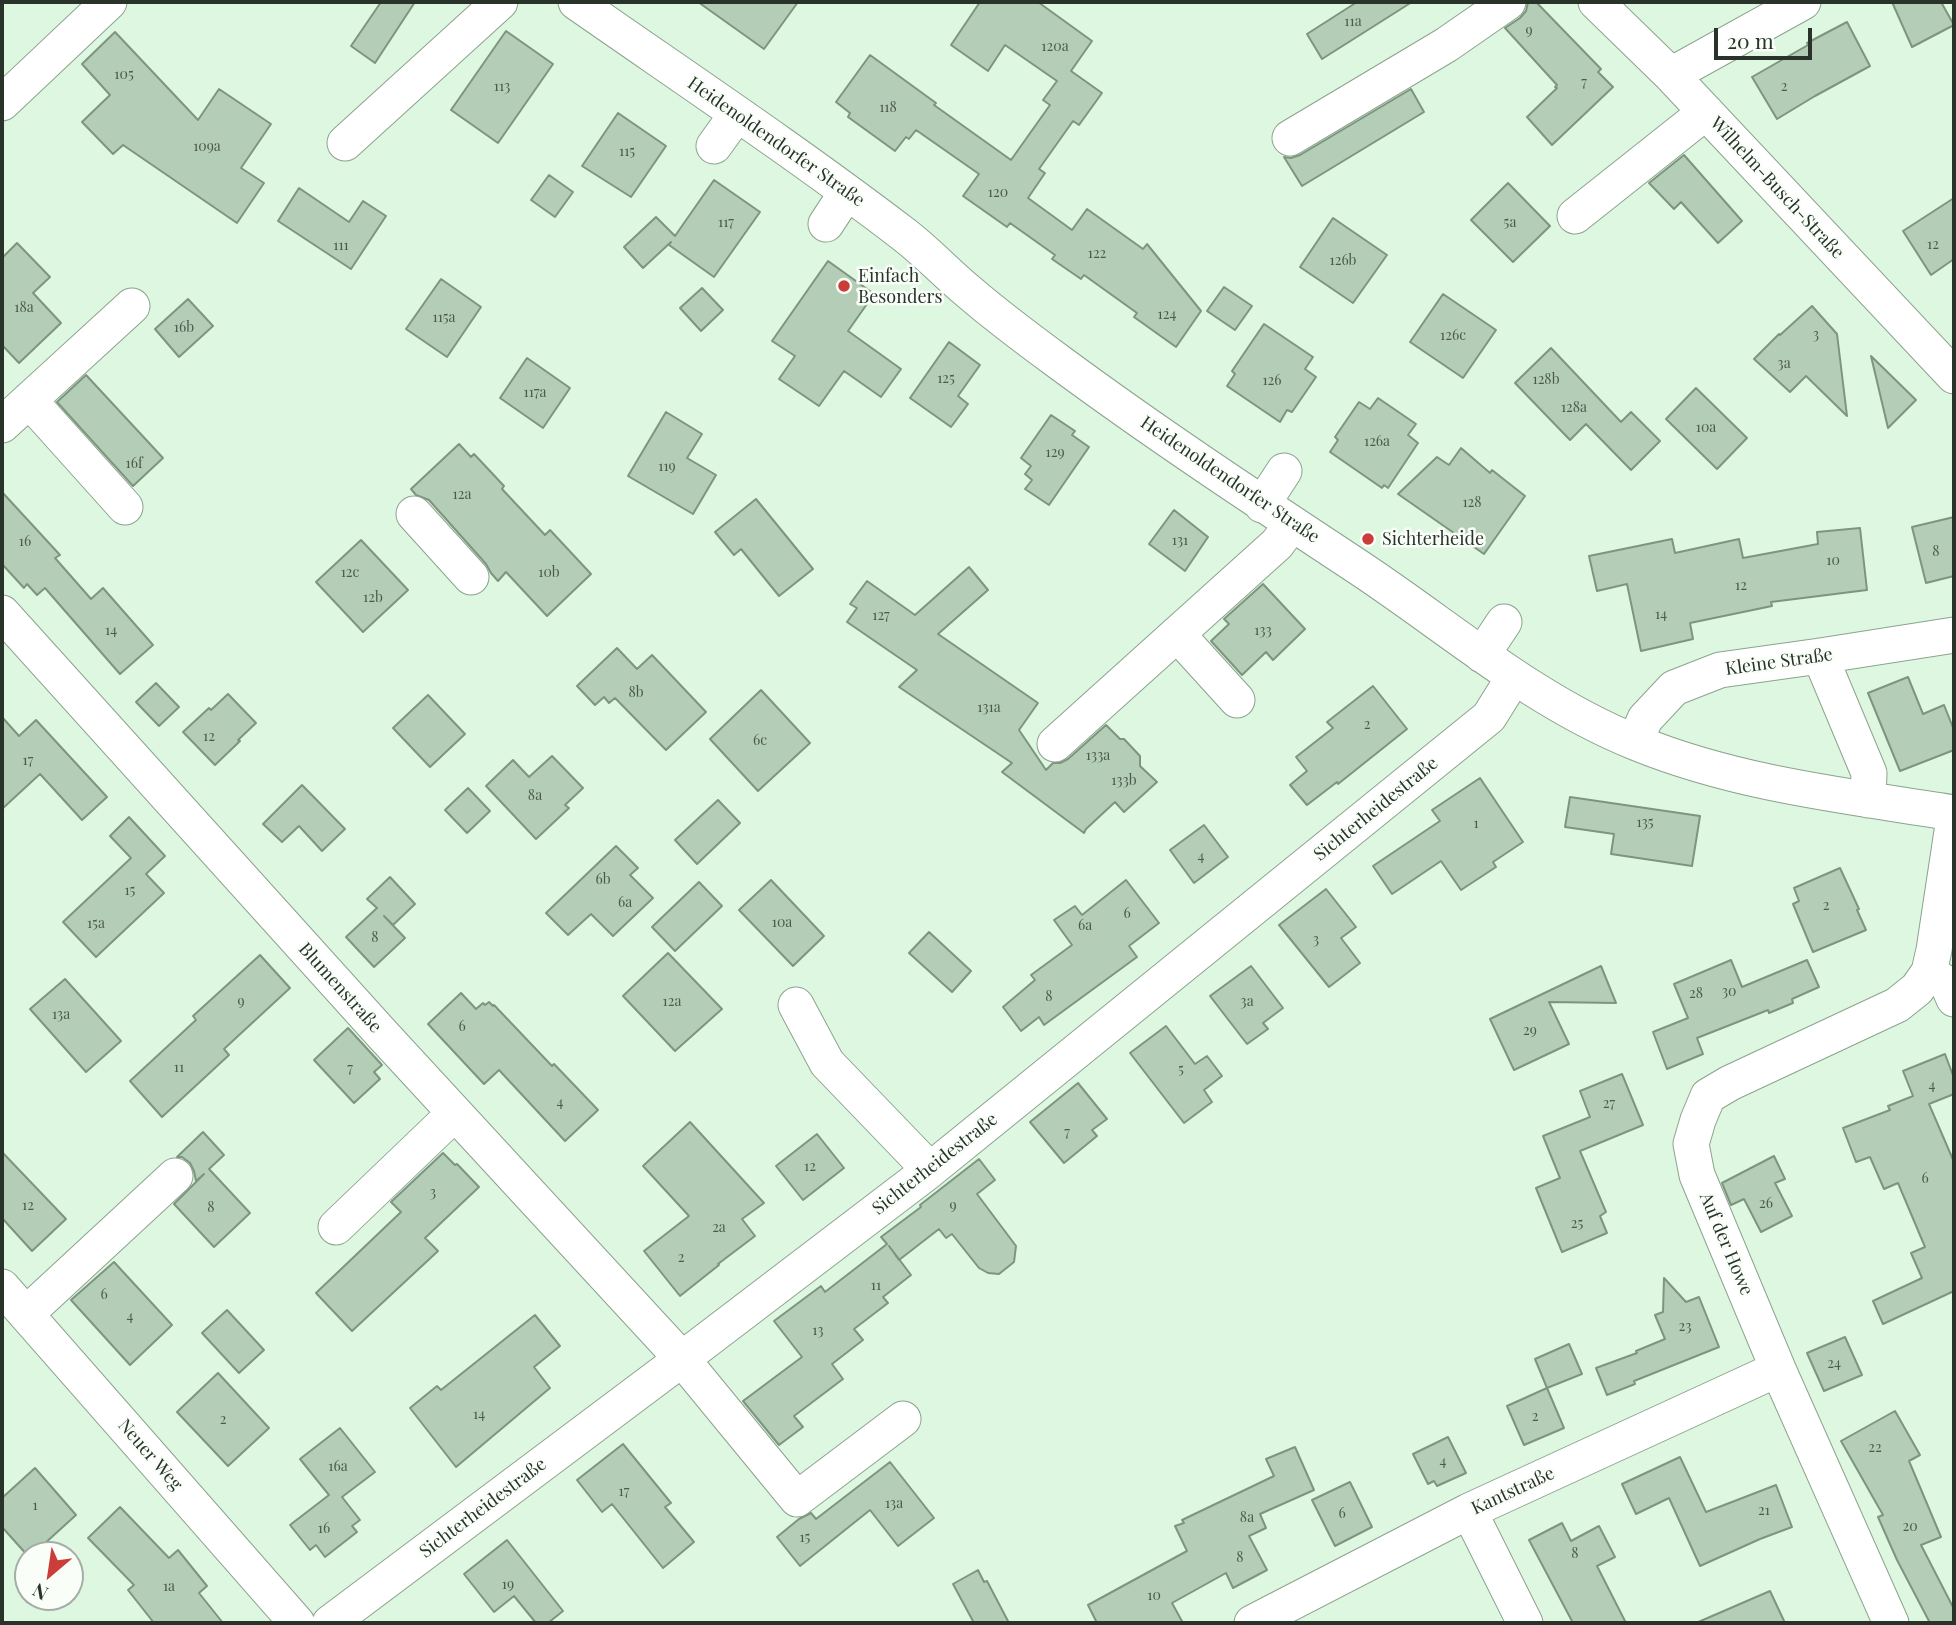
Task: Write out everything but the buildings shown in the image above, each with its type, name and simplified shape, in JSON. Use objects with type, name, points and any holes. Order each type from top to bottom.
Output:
[{"type":"street","points":[[2,103],[109,2]]},
{"type":"street","points":[[345,143],[500,2]]},
{"type":"street","name":"Heidenoldendorfer Straße","points":[[576,2],[754,114],[847,192],[907,237],[962,305],[1054,373],[1358,567],[1514,677],[1573,713],[1635,742],[1713,769],[1769,783],[1954,815]]},
{"type":"street","points":[[1372,69],[1482,2]]},
{"type":"street","points":[[1290,138],[1446,45],[1508,2]]},
{"type":"street","name":"Wilhelm-Busch-Straße","points":[[1596,2],[1671,75],[1954,376]]},
{"type":"street","points":[[1671,75],[1803,2]]},
{"type":"street","points":[[1575,216],[1706,112]]},
{"type":"street","points":[[715,146],[754,114]]},
{"type":"street","points":[[825,224],[847,192]]},
{"type":"street","points":[[2,425],[132,306]]},
{"type":"street","points":[[29,400],[125,507]]},
{"type":"street","points":[[1262,505],[1284,471]]},
{"type":"street","points":[[414,514],[471,577]]},
{"type":"street","points":[[1055,744],[1277,544],[1292,524]]},
{"type":"street","name":"Blumenstraße","points":[[4,620],[682,1359],[797,1499],[903,1419]]},
{"type":"street","points":[[1482,655],[1504,621]]},
{"type":"street","points":[[1177,634],[1237,700]]},
{"type":"street","name":"Kleine Straße","points":[[1635,742],[1644,719],[1674,688],[1720,670],[1954,635]]},
{"type":"street","points":[[1820,656],[1870,773],[1868,800]]},
{"type":"street","name":"Sichterheidestraße","points":[[330,1623],[930,1170],[1489,717],[1514,677]]},
{"type":"street","points":[[1954,815],[1929,972],[1948,985],[1954,999]]},
{"type":"street","name":"Auf der Howe","points":[[1891,1623],[1778,1369],[1697,1175],[1691,1144],[1709,1096],[1730,1083],[1897,1005],[1917,989],[1929,972]]},
{"type":"street","points":[[796,1005],[827,1063],[930,1170]]},
{"type":"street","points":[[335,1227],[455,1113]]},
{"type":"street","points":[[26,1314],[175,1176]]},
{"type":"street","name":"Neuer Weg","points":[[2,1287],[297,1623]]},
{"type":"street","name":"Kantstraße","points":[[1252,1623],[1469,1511],[1778,1369]]},
{"type":"street","points":[[1469,1511],[1525,1623]]},
{"type":"place","name":"Einfach Besonders","points":[[844,286]]},
{"type":"place","name":"Sichterheide","points":[[1368,539]]}]
